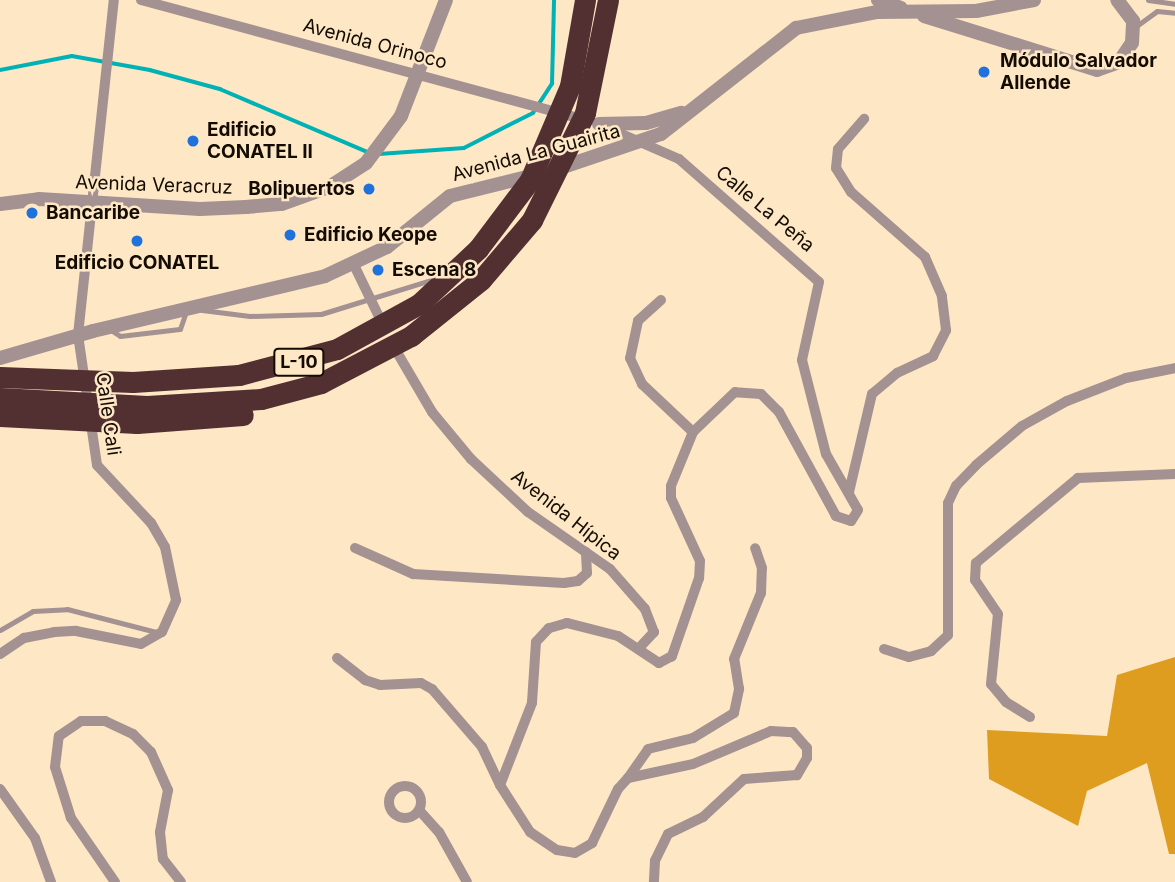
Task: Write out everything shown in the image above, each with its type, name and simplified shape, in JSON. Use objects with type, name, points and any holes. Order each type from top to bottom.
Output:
[{"type":"highway","name":"L-10","points":[[0,377],[193,381],[282,367],[320,356],[374,331],[419,304],[452,275],[504,220],[550,141],[570,86],[584,0]]},
{"type":"highway","name":"L-10","points":[[0,416],[137,423],[214,419],[249,414],[282,395],[358,367],[411,336],[451,307],[513,246],[574,143],[593,84],[608,0]]},
{"type":"highway","name":"L-10","points":[[0,398],[148,407],[227,404],[282,395]]},
{"type":"street","name":"Calle Cali","points":[[114,0],[78,335],[97,465],[143,512],[164,547],[176,600],[162,632]]},
{"type":"street","name":"Avenida Orinoco","points":[[141,0],[599,124]]},
{"type":"street","name":"Avenida Veracruz","points":[[0,204],[29,199],[200,209],[282,204],[329,187],[366,163],[386,140],[420,75],[446,0]]},
{"type":"street","points":[[878,0],[1088,70],[1105,69],[1119,62],[1132,43],[1134,28],[1130,15],[1117,0]]},
{"type":"street","name":"Avenida La Guairita","points":[[0,358],[78,335],[292,286],[354,265],[387,247],[450,196],[645,143],[703,105],[768,47],[796,28],[819,21],[877,12],[976,11],[1034,0]]},
{"type":"street","points":[[599,124],[646,123],[703,105]]},
{"type":"street","points":[[500,785],[532,703],[534,652],[541,634],[567,623],[600,630],[639,648],[659,663],[672,656],[699,578],[696,546],[671,498],[674,474],[693,432],[735,392],[761,394],[789,424],[826,503],[844,521],[851,521],[858,510],[849,492],[872,394],[897,373],[933,356],[946,322],[936,277],[925,257],[850,192],[836,168],[838,149],[864,119]]},
{"type":"street","name":"Calle La Peña","points":[[599,124],[679,159],[819,282],[802,360],[826,454],[849,492]]},
{"type":"street","name":"Avenida Hípica","points":[[354,265],[402,363],[432,412],[507,494],[610,569],[652,617],[654,632],[639,648]]},
{"type":"street","points":[[661,300],[638,321],[631,358],[642,384],[693,432]]},
{"type":"street","points":[[884,649],[909,657],[931,651],[948,635],[948,503],[956,486],[976,465],[1022,426],[1066,401],[1126,378],[1175,368]]},
{"type":"street","points":[[1030,718],[1006,702],[991,684],[998,614],[975,580],[976,563],[1078,478],[1175,474]]},
{"type":"street","points":[[355,548],[413,574],[564,583],[578,581],[587,573],[586,552]]},
{"type":"street","points":[[337,658],[365,680],[380,685],[421,683],[432,689],[482,747],[500,785],[530,832],[557,850],[575,853],[592,843],[618,789],[648,748],[701,735],[734,713],[739,689],[734,659],[761,593],[762,568],[755,548]]},
{"type":"street","points":[[0,654],[24,638],[54,632],[76,631],[141,644],[162,632]]},
{"type":"street","points":[[115,882],[71,818],[55,767],[59,736],[81,721],[105,721],[133,734],[151,752],[168,790],[162,852],[181,882]]},
{"type":"street","points":[[628,778],[693,764],[771,730],[793,732],[807,748],[807,758],[797,775],[744,779],[703,817],[668,834],[655,861],[654,882]]},
{"type":"street","points":[[0,789],[35,838],[51,882]]},
{"type":"street","points":[[419,810],[439,832],[467,882]]},
{"type":"lane","points":[[1148,0],[1175,4]]},
{"type":"lane","points":[[1134,28],[1157,11],[1175,13]]},
{"type":"lane","points":[[191,309],[250,316],[321,314],[452,275]]},
{"type":"lane","points":[[0,630],[33,611],[67,609],[121,627],[162,632]]},
{"type":"shaded area","points":[[1175,657],[1175,854],[1169,854],[1147,763],[1087,791],[1078,826],[989,779],[987,730],[1107,736],[1117,675]]},
{"type":"waterway","points":[[379,154],[464,148],[533,113],[552,84],[554,0]]},
{"type":"waterway","points":[[0,70],[72,56],[150,70],[220,89],[368,152]]},
{"type":"place","name":"Módulo Salvador Allende","points":[[984,72]]},
{"type":"place","name":"Edificio CONATEL II","points":[[193,141]]},
{"type":"place","name":"Bolipuertos","points":[[369,189]]},
{"type":"place","name":"Bancaribe","points":[[32,213]]},
{"type":"place","name":"Edificio Keope","points":[[290,235]]},
{"type":"place","name":"Edificio CONATEL","points":[[137,241]]},
{"type":"place","name":"Escena 8","points":[[378,270]]}]
